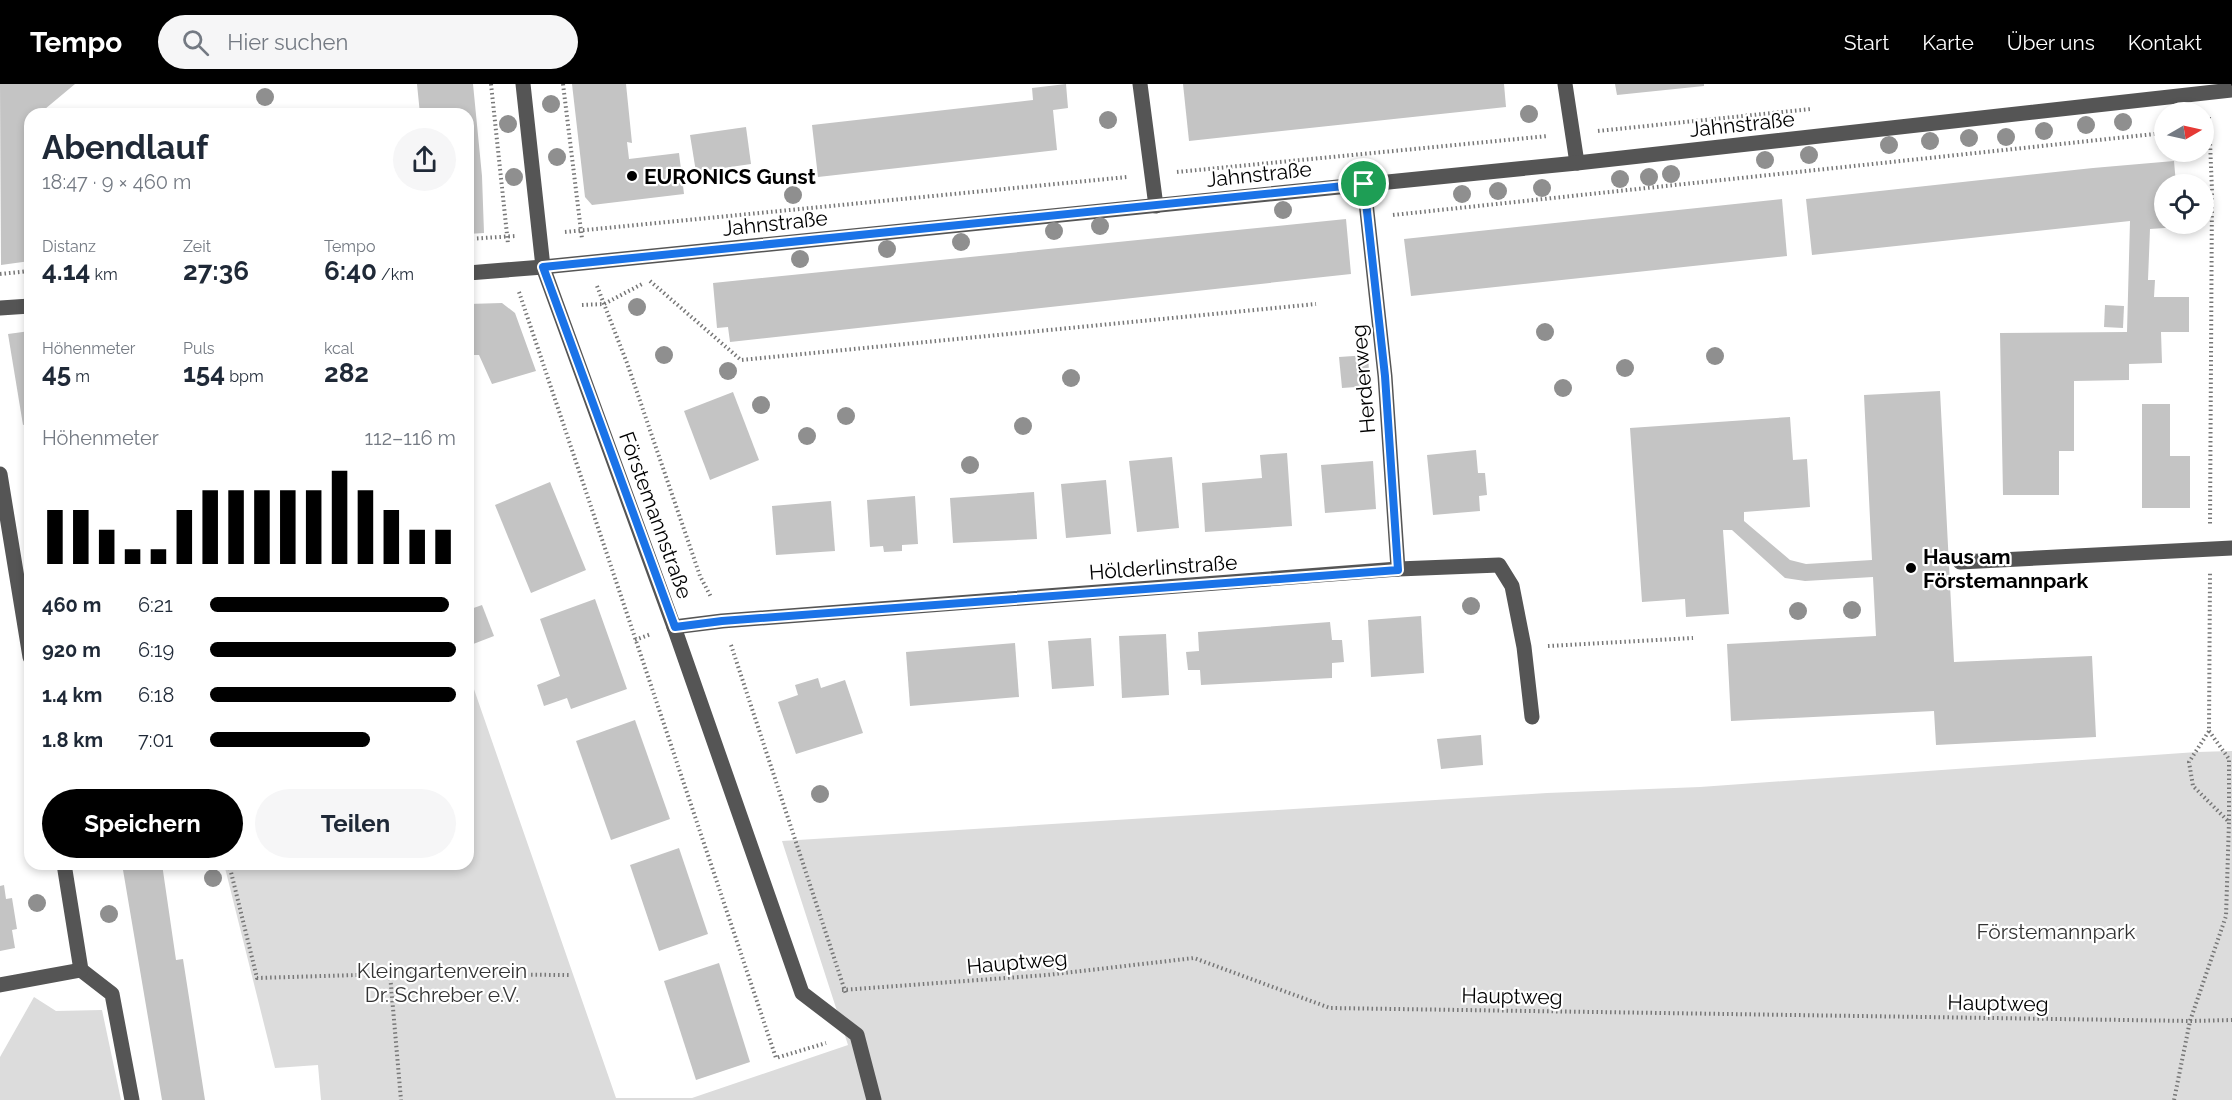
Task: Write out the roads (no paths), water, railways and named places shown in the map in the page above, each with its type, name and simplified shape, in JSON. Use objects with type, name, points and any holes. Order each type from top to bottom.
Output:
[{"type":"street","name":"Förstemannstraße","points":[[523,84],[543,267],[675,627],[802,993],[857,1035],[874,1100]]},
{"type":"street","points":[[1140,84],[1156,206]]},
{"type":"street","points":[[1565,84],[1577,163]]},
{"type":"street","name":"Jahnstraße","points":[[474,273],[1577,163],[2232,90]]},
{"type":"street","name":"Herderweg","points":[[1364,184],[1385,376],[1398,570]]},
{"type":"street","points":[[0,308],[24,306]]},
{"type":"street","points":[[0,474],[24,620]]},
{"type":"street","points":[[1960,562],[2232,548]]},
{"type":"street","name":"Hölderlinstraße","points":[[675,627],[722,621],[1398,570],[1499,565],[1512,586],[1524,647],[1532,717]]},
{"type":"street","points":[[65,870],[81,970],[112,994],[132,1100]]},
{"type":"street","points":[[0,985],[81,970]]},
{"type":"place","name":"EURONICS Gunst","points":[[632,176]]},
{"type":"place","name":"Haus am Förstemannpark","points":[[1911,568]]},
{"type":"park label","name":"Förstemannpark","points":[[2056,931]]},
{"type":"park label","name":"Kleingartenverein Dr. Schreber e.V.","points":[[442,982]]}]
